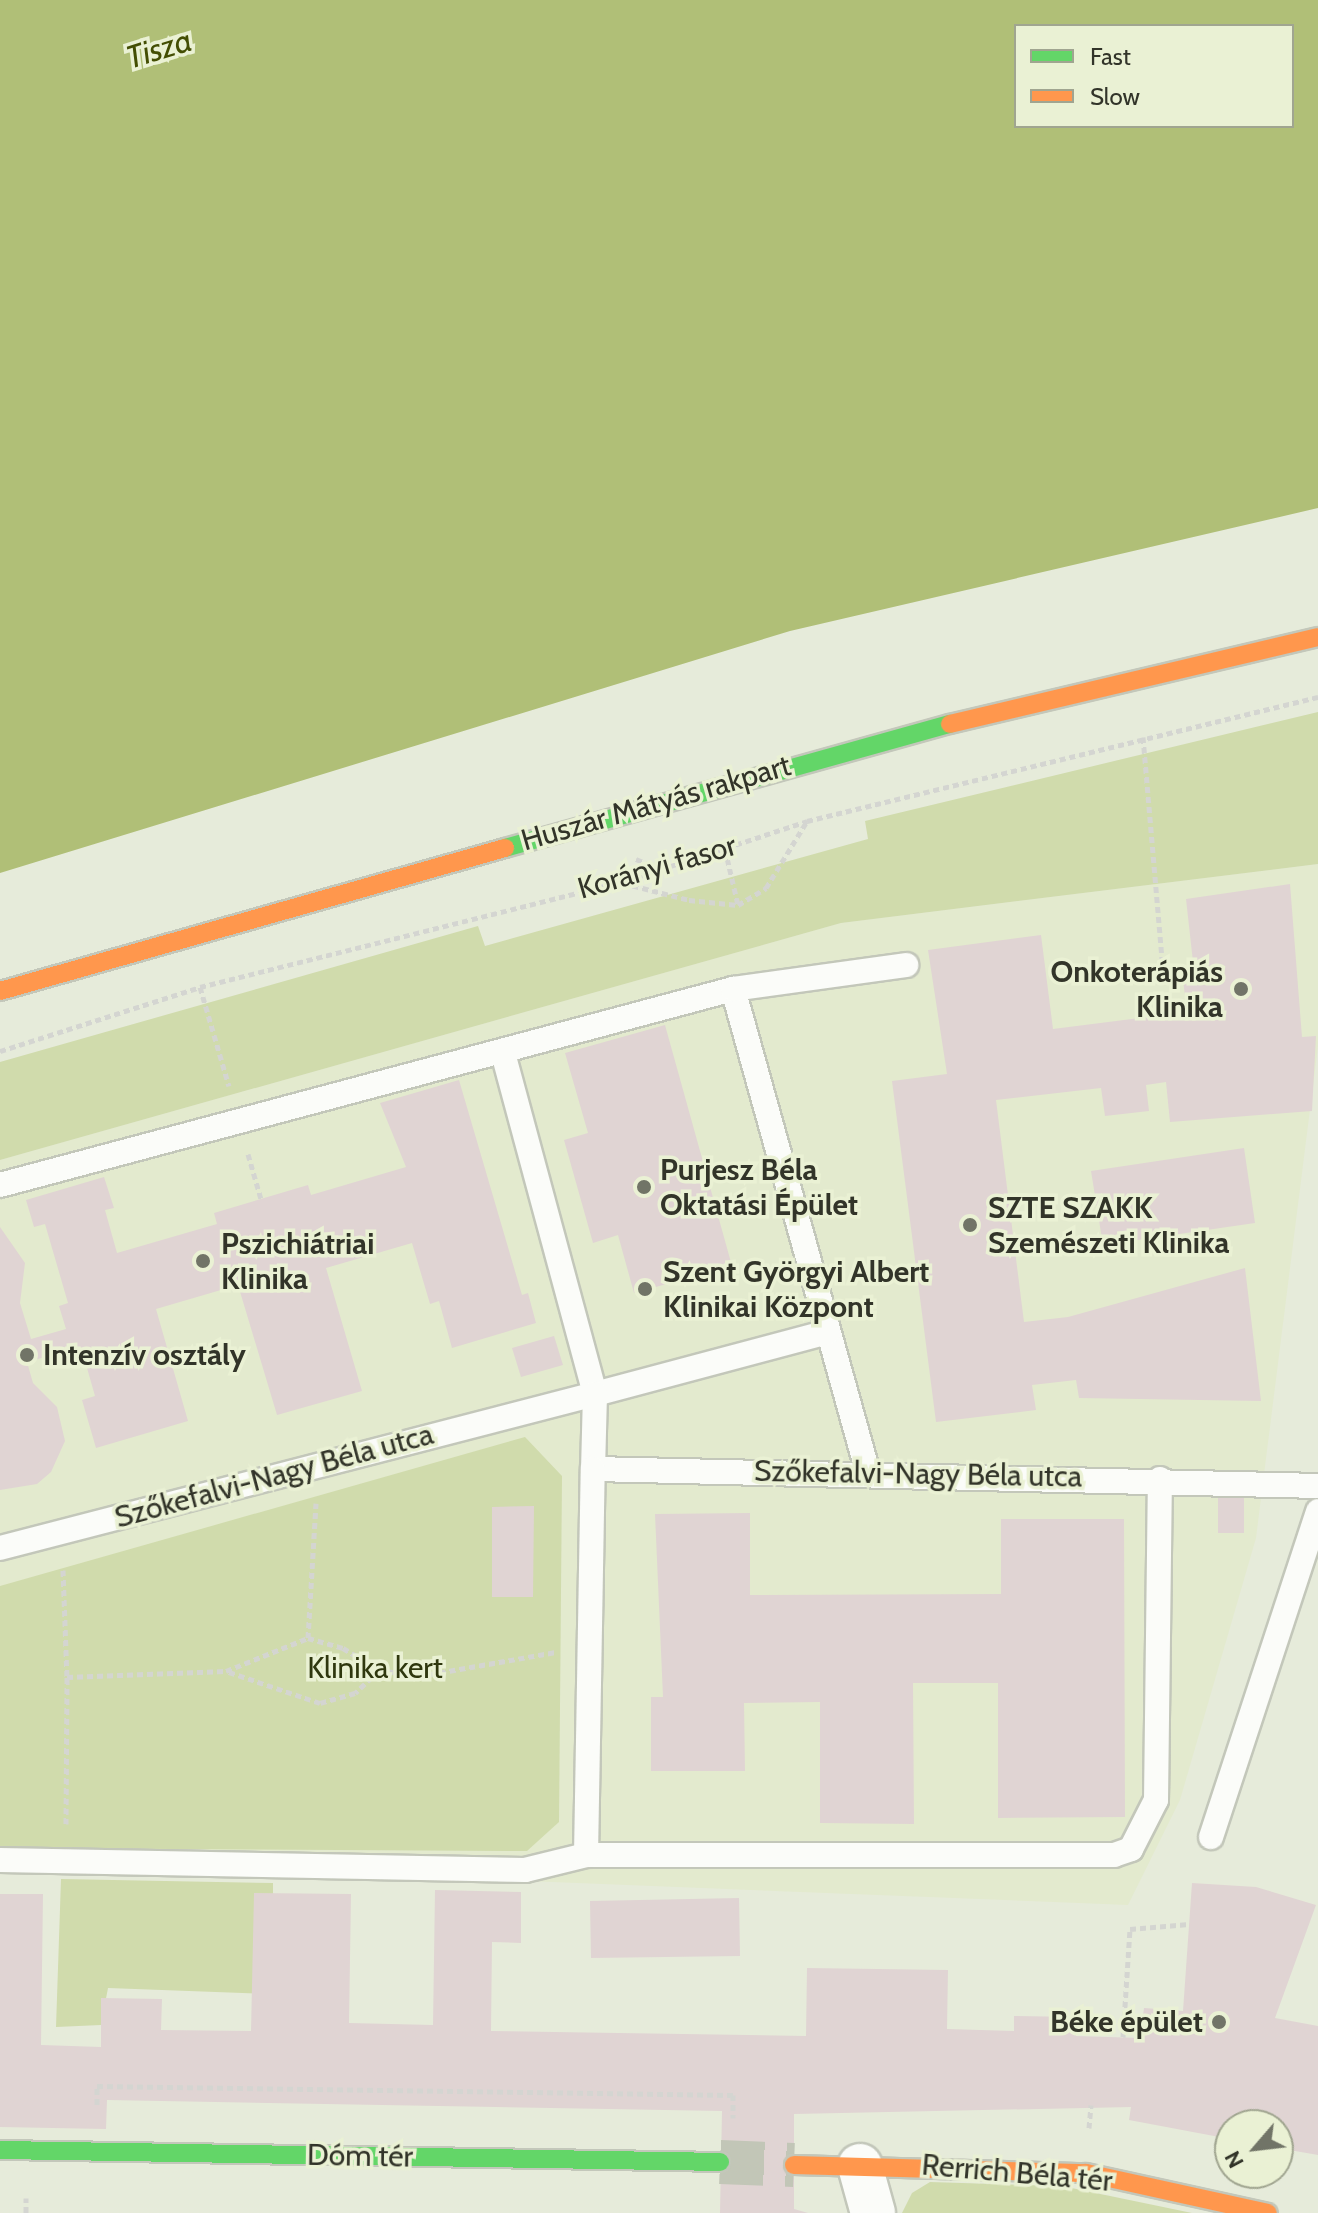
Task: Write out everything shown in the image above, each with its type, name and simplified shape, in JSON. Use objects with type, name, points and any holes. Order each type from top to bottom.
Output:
[{"type":"street","name":"Huszár Mátyás rakpart","points":[[0,991],[885,740],[1318,637]]},
{"type":"street","name":"Dóm tér","points":[[0,2150],[720,2162]]},
{"type":"street","points":[[794,2165],[860,2166],[873,2213]]},
{"type":"street","name":"Rerrich Béla tér","points":[[860,2166],[1086,2173],[1268,2213]]},
{"type":"lane","points":[[0,1185],[446,1061],[503,1053],[733,989],[906,965]]},
{"type":"lane","points":[[733,989],[868,1473]]},
{"type":"lane","points":[[503,1053],[595,1394],[586,1855]]},
{"type":"lane","name":"Szőkefalvi-Nagy Béla utca","points":[[0,1548],[828,1332]]},
{"type":"lane","name":"Szőkefalvi-Nagy Béla utca","points":[[593,1469],[1160,1479],[1318,1486]]},
{"type":"lane","points":[[0,1860],[525,1870],[586,1855],[1114,1855],[1131,1849],[1156,1800],[1160,1479]]},
{"type":"lane","points":[[1211,1837],[1318,1511]]},
{"type":"path","name":"Korányi fasor","points":[[0,1051],[200,987],[498,909],[622,882],[807,821],[1318,697]]},
{"type":"path","points":[[1143,737],[1164,981]]},
{"type":"path","points":[[622,882],[689,900],[738,905],[766,888],[807,821]]},
{"type":"path","points":[[725,849],[738,905]]},
{"type":"path","points":[[635,858],[661,869]]},
{"type":"path","points":[[498,909],[510,900]]},
{"type":"path","points":[[308,1638],[317,1512]]},
{"type":"path","points":[[62,1532],[67,1677],[66,1861]]},
{"type":"path","points":[[67,1677],[226,1671],[308,1638],[343,1648],[379,1670],[420,1676],[590,1646]]},
{"type":"path","points":[[226,1671],[320,1703],[355,1693],[379,1670]]},
{"type":"path","points":[[1123,2037],[1130,1929],[1189,1924]]},
{"type":"path","points":[[83,2113],[97,2113],[97,2086],[701,2094],[733,2095],[733,2122]]},
{"type":"shaded area","name":"Szent Györgyi Albert Klinikai Központ","points":[[1318,864],[1318,1046],[1256,1538],[1180,1800],[1128,1905],[0,1860],[0,1160],[841,923]]},
{"type":"green space","points":[[1318,712],[1318,864],[841,923],[0,1160],[0,1062],[478,926],[485,946],[868,839],[865,821]]},
{"type":"green space","name":"Klinika kert","points":[[525,1437],[562,1476],[559,1822],[527,1851],[0,1848],[0,1586]]},
{"type":"green space","points":[[61,1879],[273,1883],[273,1994],[108,1988],[101,2025],[56,2027]]},
{"type":"green space","points":[[930,2182],[1062,2186],[1192,2213],[902,2213],[912,2193]]},
{"type":"water","name":"Tisza","points":[[0,0],[1318,0],[1318,508],[790,631],[0,873]]},
{"type":"building","points":[[1290,884],[1302,1037],[1316,1036],[1312,1111],[1170,1122],[1166,1082],[1146,1085],[1149,1111],[1105,1116],[1101,1088],[996,1100],[1024,1322],[1068,1317],[1245,1268],[1261,1401],[1079,1398],[1076,1380],[1032,1385],[1036,1410],[936,1422],[892,1081],[947,1074],[928,950],[1041,935],[1053,1029],[1187,1012],[1182,972],[1194,971],[1186,899]]},
{"type":"building","name":"Purjesz Béla Oktatási Épület","points":[[665,1025],[732,1266],[634,1293],[618,1235],[593,1243],[564,1140],[588,1133],[565,1053]]},
{"type":"building","name":"Pszichiátriai Klinika","points":[[459,1080],[522,1295],[528,1293],[536,1323],[452,1348],[439,1301],[430,1304],[412,1243],[326,1268],[362,1391],[277,1415],[238,1285],[156,1309],[188,1421],[96,1448],[82,1400],[95,1396],[81,1347],[27,1362],[33,1383],[57,1407],[65,1441],[51,1472],[37,1484],[0,1490],[0,1227],[25,1263],[20,1303],[31,1339],[66,1329],[59,1306],[68,1303],[45,1224],[34,1227],[26,1200],[104,1177],[114,1208],[105,1210],[117,1253],[217,1224],[214,1213],[308,1185],[311,1195],[406,1167],[380,1103]]},
{"type":"building","points":[[1244,1148],[1255,1223],[1103,1245],[1091,1171]]},
{"type":"building","points":[[554,1336],[563,1365],[521,1377],[512,1348]]},
{"type":"building","points":[[1218,1496],[1244,1496],[1244,1533],[1218,1533]]},
{"type":"building","points":[[534,1506],[533,1597],[492,1597],[492,1507]]},
{"type":"building","points":[[750,1513],[750,1595],[1001,1594],[1001,1519],[1124,1519],[1125,1817],[998,1818],[998,1683],[913,1683],[914,1824],[820,1823],[820,1702],[744,1703],[745,1771],[651,1771],[651,1697],[663,1697],[655,1514]]},
{"type":"building","points":[[1192,1883],[1256,1887],[1316,1905],[1275,2018],[1318,2026],[1318,2155],[1294,2151],[1294,2109],[1214,2109],[1214,2136],[1129,2120],[1131,2107],[794,2114],[794,2209],[808,2213],[720,2213],[722,2111],[107,2100],[106,2129],[0,2127],[0,1894],[43,1894],[41,2045],[101,2047],[101,1998],[162,1999],[161,2030],[251,2031],[254,1893],[351,1894],[349,2023],[433,2025],[435,1890],[521,1892],[521,1943],[492,1942],[491,2031],[806,2036],[807,1968],[948,1970],[947,2029],[1014,2031],[1014,2016],[1076,2017],[1076,2036],[1140,2038],[1144,2008],[1183,2011]]},
{"type":"building","points":[[739,1898],[740,1956],[591,1958],[590,1901]]},
{"type":"tunnel","points":[[720,2162],[794,2165]]},
{"type":"traffic: fast","points":[[505,848],[950,724]]},
{"type":"traffic: fast","points":[[0,2150],[720,2162]]},
{"type":"traffic: slow","points":[[950,724],[1318,637]]},
{"type":"traffic: slow","points":[[0,991],[505,848]]},
{"type":"traffic: slow","points":[[794,2165],[1086,2173],[1268,2213]]},
{"type":"place","name":"Onkoterápiás Klinika","points":[[1241,989]]},
{"type":"place","name":"Purjesz Béla Oktatási Épület","points":[[644,1187]]},
{"type":"place","name":"SZTE SZAKK Szemészeti Klinika","points":[[970,1225]]},
{"type":"place","name":"Pszichiátriai Klinika","points":[[203,1261]]},
{"type":"place","name":"Szent Györgyi Albert Klinikai Központ","points":[[645,1289]]},
{"type":"place","name":"Intenzív osztály","points":[[27,1355]]},
{"type":"place","name":"Béke épület","points":[[1219,2022]]}]
